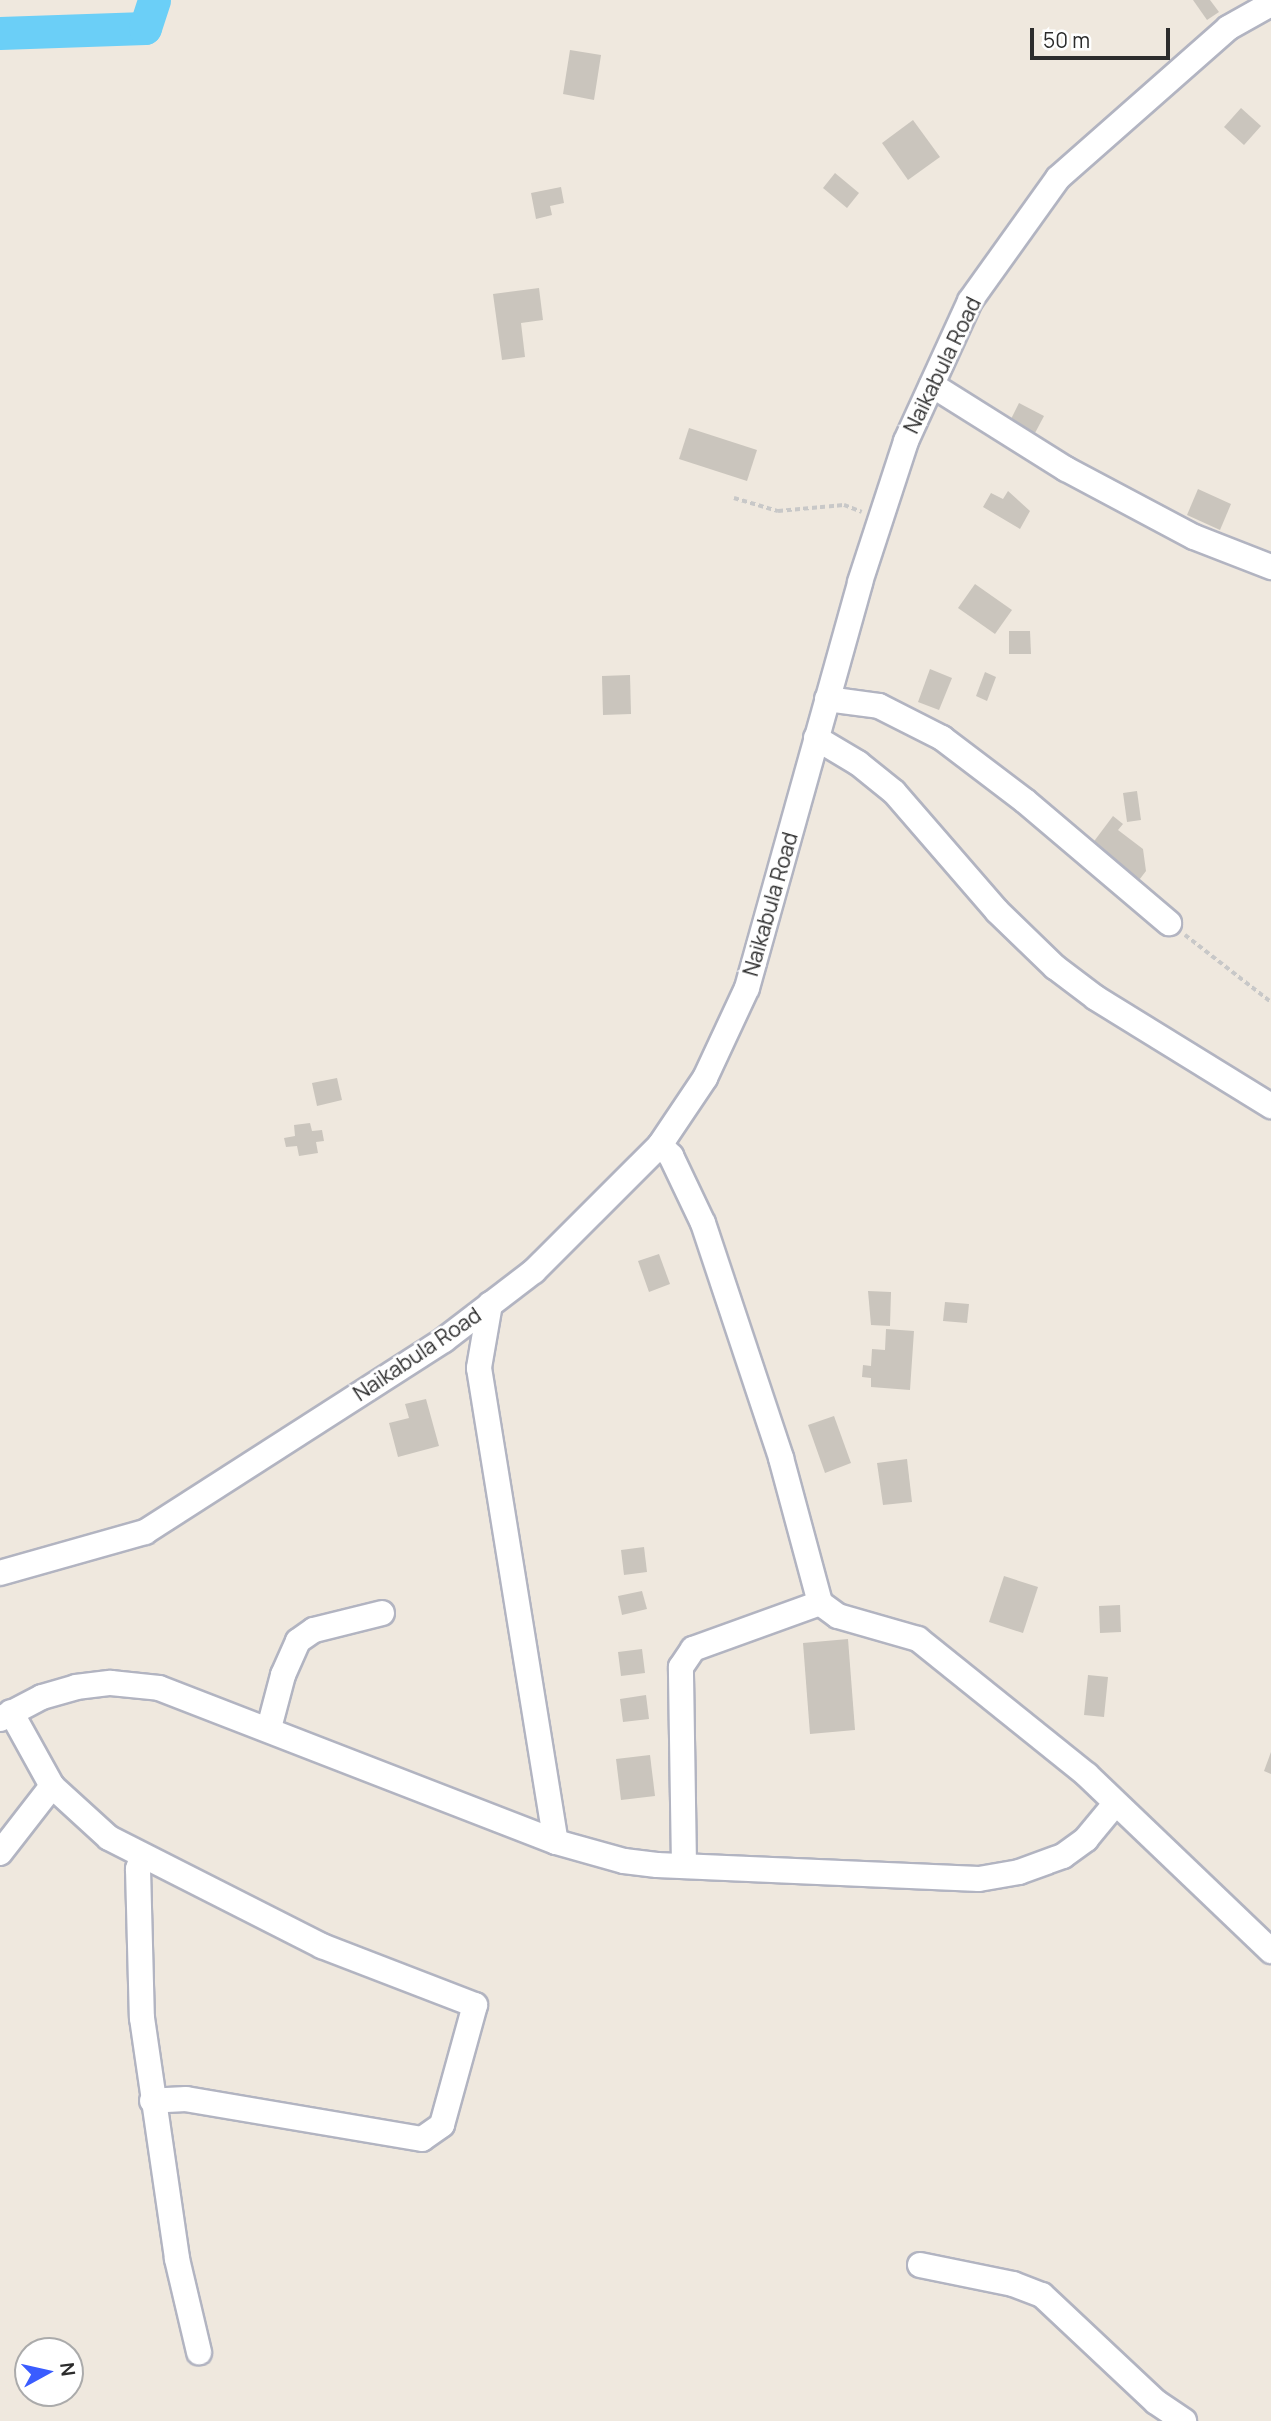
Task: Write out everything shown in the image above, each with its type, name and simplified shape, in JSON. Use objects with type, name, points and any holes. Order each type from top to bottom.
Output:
[{"type":"street","name":"Naikabula Road","points":[[0,1573],[145,1532],[444,1340],[534,1271],[660,1145],[705,1079],[747,988],[827,699],[905,441],[970,302],[1058,178],[1228,28],[1271,4]]},
{"type":"street","points":[[932,385],[1078,475],[1194,537],[1271,567]]},
{"type":"street","points":[[827,699],[879,706],[942,738],[1025,801],[1170,923]]},
{"type":"street","points":[[816,738],[859,763],[894,792],[997,911],[1055,967],[1271,1106]]},
{"type":"street","points":[[660,1145],[671,1157],[703,1223],[781,1458],[820,1603],[838,1616],[918,1639],[1087,1775],[1271,1951]]},
{"type":"street","points":[[490,1304],[479,1368],[556,1842]]},
{"type":"street","points":[[684,1866],[681,1667],[693,1649],[820,1603]]},
{"type":"street","points":[[269,1728],[283,1675],[298,1641],[314,1630],[382,1614]]},
{"type":"street","points":[[152,2101],[186,2099],[422,2139],[442,2125],[475,2005],[322,1946],[142,1856],[85,1820],[52,1786],[6,1716],[59,1691],[127,1684],[159,1688],[269,1728],[556,1842],[624,1861],[941,1880],[988,1878],[1063,1856],[1086,1839],[1115,1804]]},
{"type":"street","points":[[0,1853],[52,1786]]},
{"type":"street","points":[[142,1856],[138,1869],[142,2018],[177,2259],[199,2352]]},
{"type":"street","points":[[920,2265],[1013,2284],[1042,2295],[1156,2402],[1184,2421]]},
{"type":"path","points":[[734,498],[778,511],[844,505],[880,520]]},
{"type":"path","points":[[1170,923],[1271,1002]]},
{"type":"building","points":[[1193,0],[1210,0],[1219,12],[1207,20]]},
{"type":"building","points":[[570,50],[601,55],[594,100],[563,94]]},
{"type":"building","points":[[1241,108],[1261,126],[1244,145],[1224,127]]},
{"type":"building","points":[[913,120],[940,157],[908,180],[882,143]]},
{"type":"building","points":[[835,173],[859,193],[847,208],[823,188]]},
{"type":"building","points":[[561,187],[564,203],[550,206],[552,215],[536,219],[531,193]]},
{"type":"building","points":[[539,288],[543,320],[521,323],[525,357],[502,360],[493,294]]},
{"type":"building","points":[[1019,403],[1044,416],[1035,433],[1010,421]]},
{"type":"building","points":[[689,428],[757,450],[747,481],[679,459]]},
{"type":"building","points":[[1198,489],[1231,504],[1220,530],[1187,515]]},
{"type":"building","points":[[1008,491],[1030,511],[1020,529],[983,507],[991,493],[1003,499]]},
{"type":"building","points":[[975,584],[1012,610],[995,634],[958,608]]},
{"type":"building","points":[[1009,631],[1030,631],[1031,654],[1009,654]]},
{"type":"building","points":[[930,669],[952,678],[939,710],[918,702]]},
{"type":"building","points":[[985,672],[996,677],[987,701],[976,696]]},
{"type":"building","points":[[630,675],[631,714],[603,715],[602,676]]},
{"type":"building","points":[[1137,791],[1141,820],[1127,822],[1123,793]]},
{"type":"building","points":[[1113,816],[1123,824],[1118,830],[1143,849],[1146,871],[1133,888],[1086,852]]},
{"type":"building","points":[[337,1078],[342,1100],[317,1106],[312,1083]]},
{"type":"building","points":[[310,1123],[312,1131],[322,1130],[324,1141],[316,1142],[318,1153],[299,1156],[297,1146],[286,1147],[284,1138],[295,1136],[294,1125]]},
{"type":"building","points":[[659,1254],[670,1284],[649,1292],[638,1261]]},
{"type":"building","points":[[868,1291],[891,1292],[890,1326],[871,1325]]},
{"type":"building","points":[[945,1302],[969,1304],[967,1323],[943,1321]]},
{"type":"building","points":[[886,1329],[914,1331],[910,1390],[871,1387],[871,1378],[862,1377],[863,1365],[871,1366],[872,1349],[885,1350]]},
{"type":"building","points":[[426,1399],[439,1446],[398,1457],[389,1423],[409,1418],[405,1404]]},
{"type":"building","points":[[834,1416],[851,1463],[825,1473],[808,1425]]},
{"type":"building","points":[[907,1459],[912,1502],[883,1505],[877,1463]]},
{"type":"building","points":[[644,1547],[647,1572],[624,1575],[621,1550]]},
{"type":"building","points":[[1004,1576],[1038,1587],[1023,1633],[989,1622]]},
{"type":"building","points":[[642,1591],[647,1609],[622,1615],[618,1596]]},
{"type":"building","points":[[1120,1605],[1121,1632],[1100,1633],[1099,1606]]},
{"type":"building","points":[[848,1639],[855,1730],[810,1734],[803,1643]]},
{"type":"building","points":[[642,1649],[645,1673],[621,1676],[618,1652]]},
{"type":"building","points":[[1088,1675],[1108,1677],[1104,1717],[1084,1715]]},
{"type":"building","points":[[646,1695],[649,1719],[623,1722],[620,1699]]},
{"type":"building","points":[[1271,1752],[1271,1774],[1264,1771]]},
{"type":"building","points":[[650,1755],[655,1796],[621,1800],[616,1759]]},
{"type":"waterway","points":[[0,33],[145,28],[154,0]]}]
